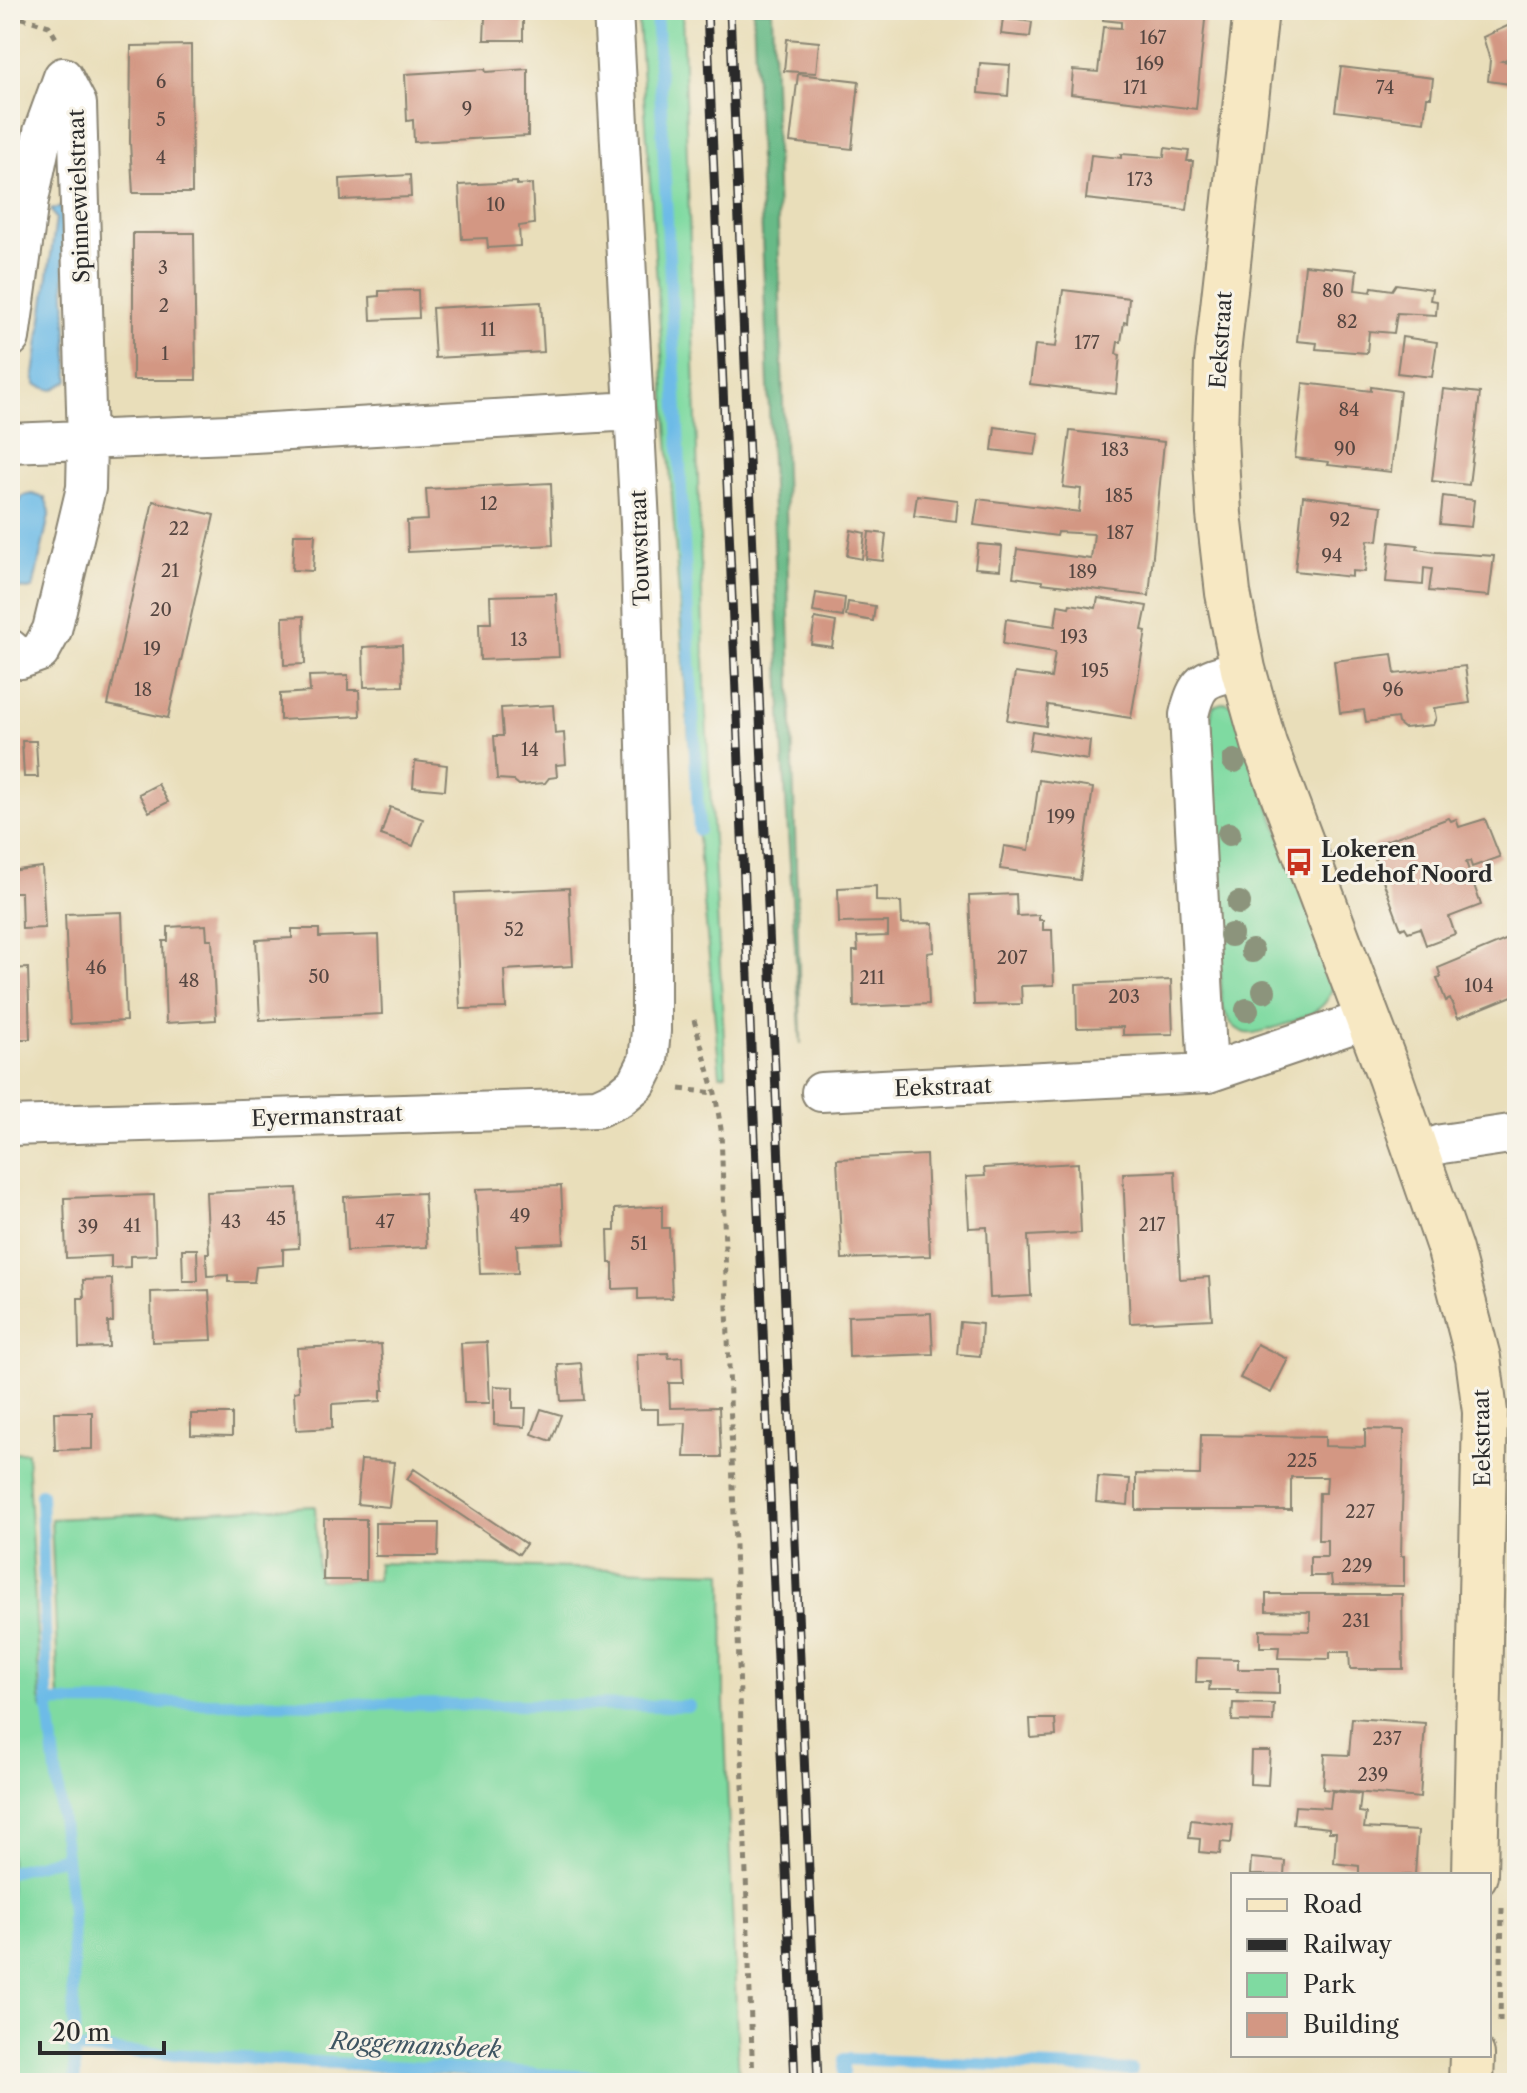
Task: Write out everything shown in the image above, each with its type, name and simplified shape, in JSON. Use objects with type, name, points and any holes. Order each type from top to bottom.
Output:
[{"type":"street","name":"Touwstraat","points":[[613,10],[640,523],[651,930],[651,1031],[648,1061],[637,1083]]},
{"type":"street","name":"Eekstraat","points":[[1256,10],[1221,321],[1215,436],[1219,514],[1228,593],[1243,669],[1264,744],[1390,1077],[1450,1250],[1478,1358],[1485,1412],[1475,1873]]},
{"type":"street","name":"Spinnewielstraat","points":[[10,338],[29,200],[43,132],[63,77],[77,104],[86,488],[52,630],[40,652],[21,659],[10,649]]},
{"type":"street","points":[[10,443],[87,442],[633,411]]},
{"type":"street","points":[[1208,1073],[1189,715],[1194,691],[1206,680],[1243,669]]},
{"type":"street","name":"Eekstraat","points":[[821,1092],[1208,1073],[1367,1019]]},
{"type":"street","name":"Eyermanstraat","points":[[10,1126],[597,1108],[619,1098],[637,1083]]},
{"type":"street","points":[[1415,1153],[1442,1144],[1517,1133]]},
{"type":"street","points":[[1471,2083],[1472,2057]]},
{"type":"path","points":[[715,1093],[721,1129],[753,2083]]},
{"type":"green space","points":[[638,10],[682,10],[706,714],[726,1074],[720,1075],[689,741]]},
{"type":"green space","points":[[753,10],[772,10],[801,1044],[782,736]]},
{"type":"green space","points":[[1225,702],[1232,705],[1334,982],[1327,1000],[1313,1012],[1252,1033],[1233,1026],[1222,1005],[1209,725],[1213,706]]},
{"type":"green space","points":[[27,1452],[43,1709],[59,1699],[51,1519],[315,1506],[318,1580],[377,1580],[378,1563],[723,1572],[724,1704],[739,2083],[579,2083],[77,2052],[74,2083],[10,2083],[10,1453]]},
{"type":"water","points":[[61,206],[69,381],[52,390],[36,385],[34,375],[56,219],[51,210]]},
{"type":"water","points":[[32,494],[45,498],[50,511],[33,589],[11,588],[11,529],[23,496]]},
{"type":"building","points":[[431,10],[526,10],[523,40],[484,40],[485,18],[481,15],[431,16]]},
{"type":"building","points":[[1104,10],[1206,10],[1196,109],[1071,94],[1073,70],[1098,72],[1103,27],[1121,28],[1121,22],[1103,20]]},
{"type":"building","points":[[1003,18],[1032,22],[1030,37],[1001,34]]},
{"type":"building","points":[[1514,23],[1517,28],[1517,55],[1502,61],[1517,63],[1517,85],[1488,81],[1490,60],[1483,37]]},
{"type":"building","points":[[787,39],[819,42],[816,73],[784,71]]},
{"type":"building","points":[[191,45],[192,193],[133,193],[131,46]]},
{"type":"building","points":[[980,63],[1010,65],[1008,96],[978,93]]},
{"type":"building","points":[[1341,67],[1433,78],[1424,122],[1335,111]]},
{"type":"building","points":[[485,69],[486,72],[528,69],[528,136],[414,142],[413,120],[407,121],[405,74]]},
{"type":"building","points":[[798,74],[859,81],[852,149],[790,142]]},
{"type":"building","points":[[1165,148],[1189,151],[1187,161],[1193,161],[1187,210],[1086,199],[1091,155],[1164,157]]},
{"type":"building","points":[[410,175],[411,197],[341,200],[340,179]]},
{"type":"building","points":[[517,182],[517,185],[532,184],[534,224],[519,226],[520,246],[488,248],[487,238],[462,239],[459,185]]},
{"type":"building","points":[[133,233],[194,233],[196,380],[133,380]]},
{"type":"building","points":[[1305,265],[1357,270],[1355,290],[1371,292],[1372,287],[1392,290],[1396,284],[1432,289],[1430,300],[1437,301],[1436,315],[1397,313],[1394,333],[1369,331],[1367,353],[1316,349],[1317,343],[1297,341]]},
{"type":"building","points":[[418,290],[419,318],[371,320],[370,297],[379,296],[379,291]]},
{"type":"building","points":[[1063,290],[1129,298],[1127,323],[1124,322],[1116,354],[1120,355],[1116,394],[1030,384],[1035,345],[1056,347]]},
{"type":"building","points":[[541,302],[544,352],[435,358],[432,308]]},
{"type":"building","points":[[1402,337],[1437,342],[1432,377],[1397,373]]},
{"type":"building","points":[[1303,383],[1400,391],[1391,472],[1295,458]]},
{"type":"building","points":[[1443,389],[1480,393],[1469,485],[1432,481]]},
{"type":"building","points":[[995,427],[1039,433],[1035,455],[992,450]]},
{"type":"building","points":[[1070,431],[1164,442],[1149,596],[1013,577],[1017,549],[1091,559],[1094,534],[1058,532],[1057,536],[974,525],[978,499],[1079,512],[1081,489],[1063,487]]},
{"type":"building","points":[[551,483],[553,545],[408,552],[407,521],[428,520],[426,489]]},
{"type":"building","points":[[917,495],[958,500],[956,521],[914,516]]},
{"type":"building","points":[[1303,496],[1382,506],[1378,541],[1368,540],[1365,572],[1352,571],[1352,577],[1295,571]]},
{"type":"building","points":[[1443,496],[1474,500],[1471,527],[1440,524]]},
{"type":"building","points":[[153,501],[214,515],[168,718],[108,705]]},
{"type":"building","points":[[851,530],[865,533],[862,559],[847,556]]},
{"type":"building","points":[[869,532],[886,534],[883,561],[866,559]]},
{"type":"building","points":[[294,534],[315,534],[313,571],[292,570]]},
{"type":"building","points":[[1390,542],[1418,545],[1417,549],[1436,552],[1494,556],[1489,596],[1429,591],[1432,569],[1424,568],[1423,585],[1386,582]]},
{"type":"building","points":[[978,544],[1002,546],[1000,570],[975,568]]},
{"type":"building","points":[[816,593],[845,598],[843,617],[813,612]]},
{"type":"building","points":[[556,594],[559,657],[480,660],[479,623],[491,623],[490,596]]},
{"type":"building","points":[[1098,598],[1147,606],[1142,630],[1146,631],[1131,718],[1048,705],[1046,726],[1007,720],[1015,673],[1051,678],[1055,652],[1003,644],[1006,619],[1055,626],[1058,605],[1096,608]]},
{"type":"building","points":[[848,602],[875,606],[873,621],[846,616]]},
{"type":"building","points":[[304,616],[305,664],[284,665],[283,617]]},
{"type":"building","points":[[815,618],[836,622],[832,647],[811,644]]},
{"type":"building","points":[[402,645],[403,686],[364,687],[363,647]]},
{"type":"building","points":[[1392,654],[1395,674],[1465,666],[1470,703],[1434,708],[1436,718],[1433,725],[1404,728],[1397,718],[1366,722],[1364,710],[1340,713],[1334,661]]},
{"type":"building","points":[[348,675],[348,690],[359,690],[360,716],[280,720],[280,694],[310,692],[309,676]]},
{"type":"building","points":[[553,705],[555,734],[564,733],[566,764],[556,765],[557,777],[549,778],[545,783],[519,785],[513,780],[497,779],[494,736],[503,736],[501,708]]},
{"type":"building","points":[[1032,731],[1090,741],[1088,760],[1029,750]]},
{"type":"building","points":[[22,741],[36,741],[38,777],[24,777]]},
{"type":"building","points":[[415,761],[447,765],[445,790],[413,787]]},
{"type":"building","points":[[1039,780],[1093,788],[1080,880],[1000,869],[1004,846],[1029,850]]},
{"type":"building","points":[[158,784],[168,802],[149,812],[139,794]]},
{"type":"building","points":[[390,807],[423,819],[413,846],[381,835]]},
{"type":"building","points":[[1449,818],[1451,821],[1456,819],[1459,827],[1485,819],[1500,857],[1472,867],[1470,861],[1466,862],[1481,905],[1449,917],[1455,934],[1426,945],[1420,928],[1408,932],[1405,927],[1401,929],[1372,851],[1375,850],[1374,845]]},
{"type":"building","points":[[42,867],[45,928],[22,929],[21,892],[10,892],[10,871]]},
{"type":"building","points":[[876,886],[876,901],[901,902],[902,924],[933,923],[934,952],[927,953],[929,1004],[854,1007],[853,951],[858,951],[857,937],[888,936],[888,922],[839,923],[838,888]]},
{"type":"building","points":[[569,888],[573,966],[504,970],[506,1008],[460,1009],[455,893]]},
{"type":"building","points":[[1016,894],[1017,916],[1039,915],[1039,920],[1043,920],[1043,930],[1052,930],[1054,985],[1021,986],[1022,1004],[974,1005],[969,896]]},
{"type":"building","points":[[122,912],[126,1021],[70,1024],[65,914]]},
{"type":"building","points":[[206,925],[207,939],[212,939],[216,1020],[166,1023],[163,941],[168,941],[168,927]]},
{"type":"building","points":[[292,929],[319,929],[319,937],[379,935],[382,1014],[260,1020],[256,940],[292,938]]},
{"type":"building","points":[[1510,938],[1517,956],[1517,994],[1458,1018],[1450,999],[1446,1001],[1437,978],[1441,977],[1438,968]]},
{"type":"building","points":[[28,968],[30,1039],[10,1039],[10,969]]},
{"type":"building","points":[[1171,980],[1173,1034],[1123,1035],[1123,1027],[1077,1028],[1076,984]]},
{"type":"building","points":[[926,1155],[930,1256],[842,1259],[837,1159]]},
{"type":"building","points":[[1078,1163],[1081,1233],[1028,1236],[1031,1296],[990,1298],[987,1227],[969,1228],[966,1177],[985,1176],[984,1168]]},
{"type":"building","points":[[1175,1171],[1180,1279],[1209,1277],[1212,1319],[1130,1323],[1123,1173]]},
{"type":"building","points":[[561,1186],[564,1243],[517,1245],[518,1273],[480,1274],[476,1189]]},
{"type":"building","points":[[297,1188],[299,1248],[283,1249],[283,1265],[256,1267],[254,1282],[228,1282],[228,1275],[207,1276],[206,1192]]},
{"type":"building","points":[[424,1193],[427,1247],[347,1251],[344,1197]]},
{"type":"building","points":[[154,1195],[156,1255],[130,1256],[130,1267],[111,1268],[111,1256],[66,1258],[64,1198]]},
{"type":"building","points":[[662,1206],[662,1228],[669,1228],[672,1298],[638,1299],[638,1288],[613,1289],[608,1231],[615,1231],[615,1209]]},
{"type":"building","points":[[182,1249],[197,1249],[198,1281],[183,1281]]},
{"type":"building","points":[[112,1279],[113,1322],[108,1322],[109,1347],[79,1348],[78,1298],[84,1298],[83,1280]]},
{"type":"building","points":[[209,1290],[212,1340],[152,1342],[151,1292]]},
{"type":"building","points":[[931,1313],[933,1354],[849,1357],[848,1316]]},
{"type":"building","points":[[960,1322],[982,1324],[980,1356],[957,1354]]},
{"type":"building","points":[[10,1330],[15,1330],[16,1372],[10,1372]]},
{"type":"building","points":[[487,1342],[490,1403],[464,1403],[461,1343]]},
{"type":"building","points":[[381,1344],[384,1390],[381,1390],[381,1401],[332,1404],[332,1428],[296,1430],[294,1392],[299,1391],[297,1348]]},
{"type":"building","points":[[1257,1344],[1288,1359],[1271,1393],[1240,1378]]},
{"type":"building","points":[[668,1353],[669,1358],[682,1357],[683,1383],[669,1383],[670,1408],[719,1407],[721,1457],[684,1457],[686,1423],[658,1424],[658,1409],[640,1409],[637,1354]]},
{"type":"building","points":[[581,1363],[584,1400],[561,1401],[558,1365]]},
{"type":"building","points":[[494,1386],[513,1387],[513,1408],[526,1408],[525,1427],[494,1425]]},
{"type":"building","points":[[541,1409],[561,1415],[551,1441],[532,1434]]},
{"type":"building","points":[[54,1412],[92,1412],[92,1449],[55,1450]]},
{"type":"building","points":[[191,1414],[232,1414],[232,1436],[191,1435]]},
{"type":"building","points":[[1365,1429],[1404,1430],[1401,1556],[1404,1556],[1404,1586],[1332,1585],[1331,1576],[1310,1576],[1310,1557],[1327,1557],[1327,1540],[1318,1540],[1319,1493],[1326,1493],[1327,1477],[1291,1477],[1291,1510],[1136,1510],[1136,1474],[1200,1475],[1201,1435],[1325,1437],[1325,1446],[1365,1447]]},
{"type":"building","points":[[361,1460],[394,1462],[389,1507],[357,1504]]},
{"type":"building","points":[[414,1469],[526,1544],[519,1554],[407,1479]]},
{"type":"building","points":[[1098,1477],[1130,1479],[1128,1505],[1096,1502]]},
{"type":"building","points":[[324,1519],[366,1519],[366,1580],[323,1580]]},
{"type":"building","points":[[375,1523],[439,1523],[438,1556],[375,1556]]},
{"type":"building","points":[[1266,1594],[1402,1594],[1403,1669],[1350,1669],[1349,1652],[1330,1652],[1330,1659],[1278,1658],[1279,1647],[1260,1647],[1260,1630],[1310,1631],[1310,1612],[1266,1611]]},
{"type":"building","points":[[1197,1658],[1238,1659],[1238,1669],[1279,1669],[1279,1694],[1209,1690],[1210,1682],[1196,1682]]},
{"type":"building","points":[[1233,1703],[1274,1704],[1273,1722],[1232,1721]]},
{"type":"building","points":[[1352,1718],[1425,1723],[1420,1798],[1323,1789],[1325,1754],[1349,1755]]},
{"type":"building","points":[[1030,1719],[1055,1719],[1056,1736],[1031,1738]]},
{"type":"building","points":[[1251,1751],[1270,1751],[1268,1785],[1250,1784]]},
{"type":"building","points":[[1332,1791],[1361,1794],[1359,1812],[1366,1813],[1364,1828],[1418,1831],[1415,1873],[1359,1873],[1359,1866],[1334,1863],[1336,1832],[1329,1832],[1329,1828],[1293,1824],[1295,1806],[1330,1808]]},
{"type":"building","points":[[1191,1820],[1233,1825],[1231,1843],[1221,1842],[1220,1854],[1199,1852],[1200,1839],[1189,1838]]},
{"type":"building","points":[[1251,1858],[1285,1861],[1284,1873],[1250,1873]]},
{"type":"building","points":[[1252,2077],[1289,2080],[1289,2083],[1252,2083]]},
{"type":"waterway","points":[[656,10],[699,830]]},
{"type":"waterway","points":[[41,1494],[47,1693],[72,1910],[75,2083]]},
{"type":"waterway","points":[[50,1702],[689,1706]]},
{"type":"waterway","points":[[10,1872],[66,1857]]},
{"type":"waterway","name":"Roggemansbeek","points":[[75,2049],[706,2083]]},
{"type":"waterway","name":"Roggemansbeek","points":[[844,2073],[844,2059],[1132,2070]]},
{"type":"railway","points":[[707,10],[795,2083]]},
{"type":"railway","points":[[730,10],[818,2083]]},
{"type":"place","name":"Lokeren Ledehof Noord","points":[[1299,862]]}]
